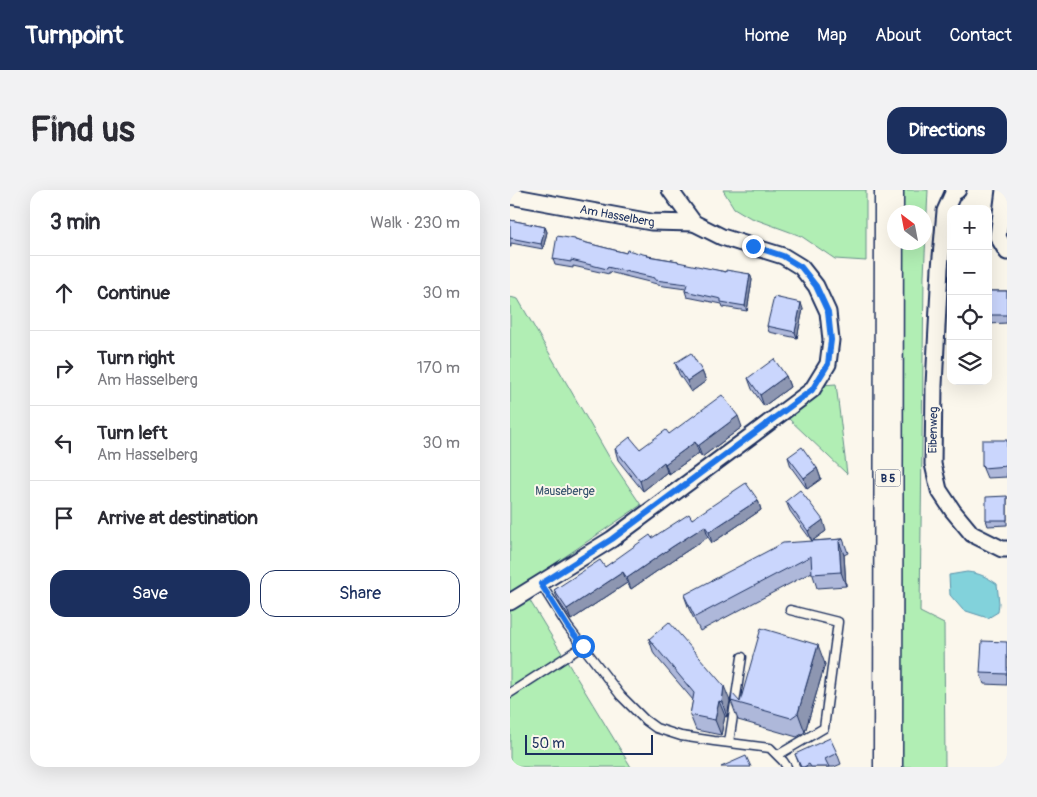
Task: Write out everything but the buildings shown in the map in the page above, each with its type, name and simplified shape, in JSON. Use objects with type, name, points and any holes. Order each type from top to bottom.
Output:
[{"type":"highway","name":"B 5","points":[[888,767],[889,190]]},
{"type":"street","name":"Am Hasselberg","points":[[510,602],[612,539],[812,390],[828,364],[831,340],[828,312],[816,286],[801,267],[783,256],[722,237],[694,222],[670,190]]},
{"type":"street","name":"Eibenweg","points":[[948,205],[953,193],[958,190]]},
{"type":"street","points":[[1004,190],[993,237],[1007,252]]},
{"type":"street","name":"Am Hasselberg","points":[[510,196],[651,222],[694,222]]},
{"type":"street","name":"Eibenweg","points":[[947,206],[945,211],[947,240],[934,385],[933,464],[939,490],[953,512],[972,534],[1002,549],[1007,549]]},
{"type":"lane","points":[[541,584],[568,627],[621,696],[645,720],[656,728],[682,736],[770,748],[787,767]]},
{"type":"lane","points":[[778,755],[824,728],[838,622],[790,610]]},
{"type":"lane","points":[[510,693],[583,646]]},
{"type":"lane","points":[[729,742],[742,657]]},
{"type":"green space","points":[[723,190],[866,190],[866,261],[835,259],[801,236],[749,217],[734,208]]},
{"type":"green space","points":[[900,190],[928,190],[927,205],[900,205]]},
{"type":"green space","points":[[900,250],[925,250],[920,612],[944,624],[945,767],[900,767],[903,614]]},
{"type":"green space","name":"Mauseberge","points":[[510,297],[518,299],[612,462],[641,505],[510,594]]},
{"type":"green space","points":[[836,384],[847,474],[788,418],[813,399],[822,385]]},
{"type":"green space","points":[[527,596],[631,767],[510,767],[510,606]]},
{"type":"water","points":[[967,572],[983,576],[997,584],[998,612],[988,618],[963,610],[950,595],[949,575]]},
{"type":"route","points":[[583,646],[568,627],[541,584],[612,539],[812,390],[828,364],[831,340],[828,312],[816,286],[801,267],[783,256],[753,246]]}]
